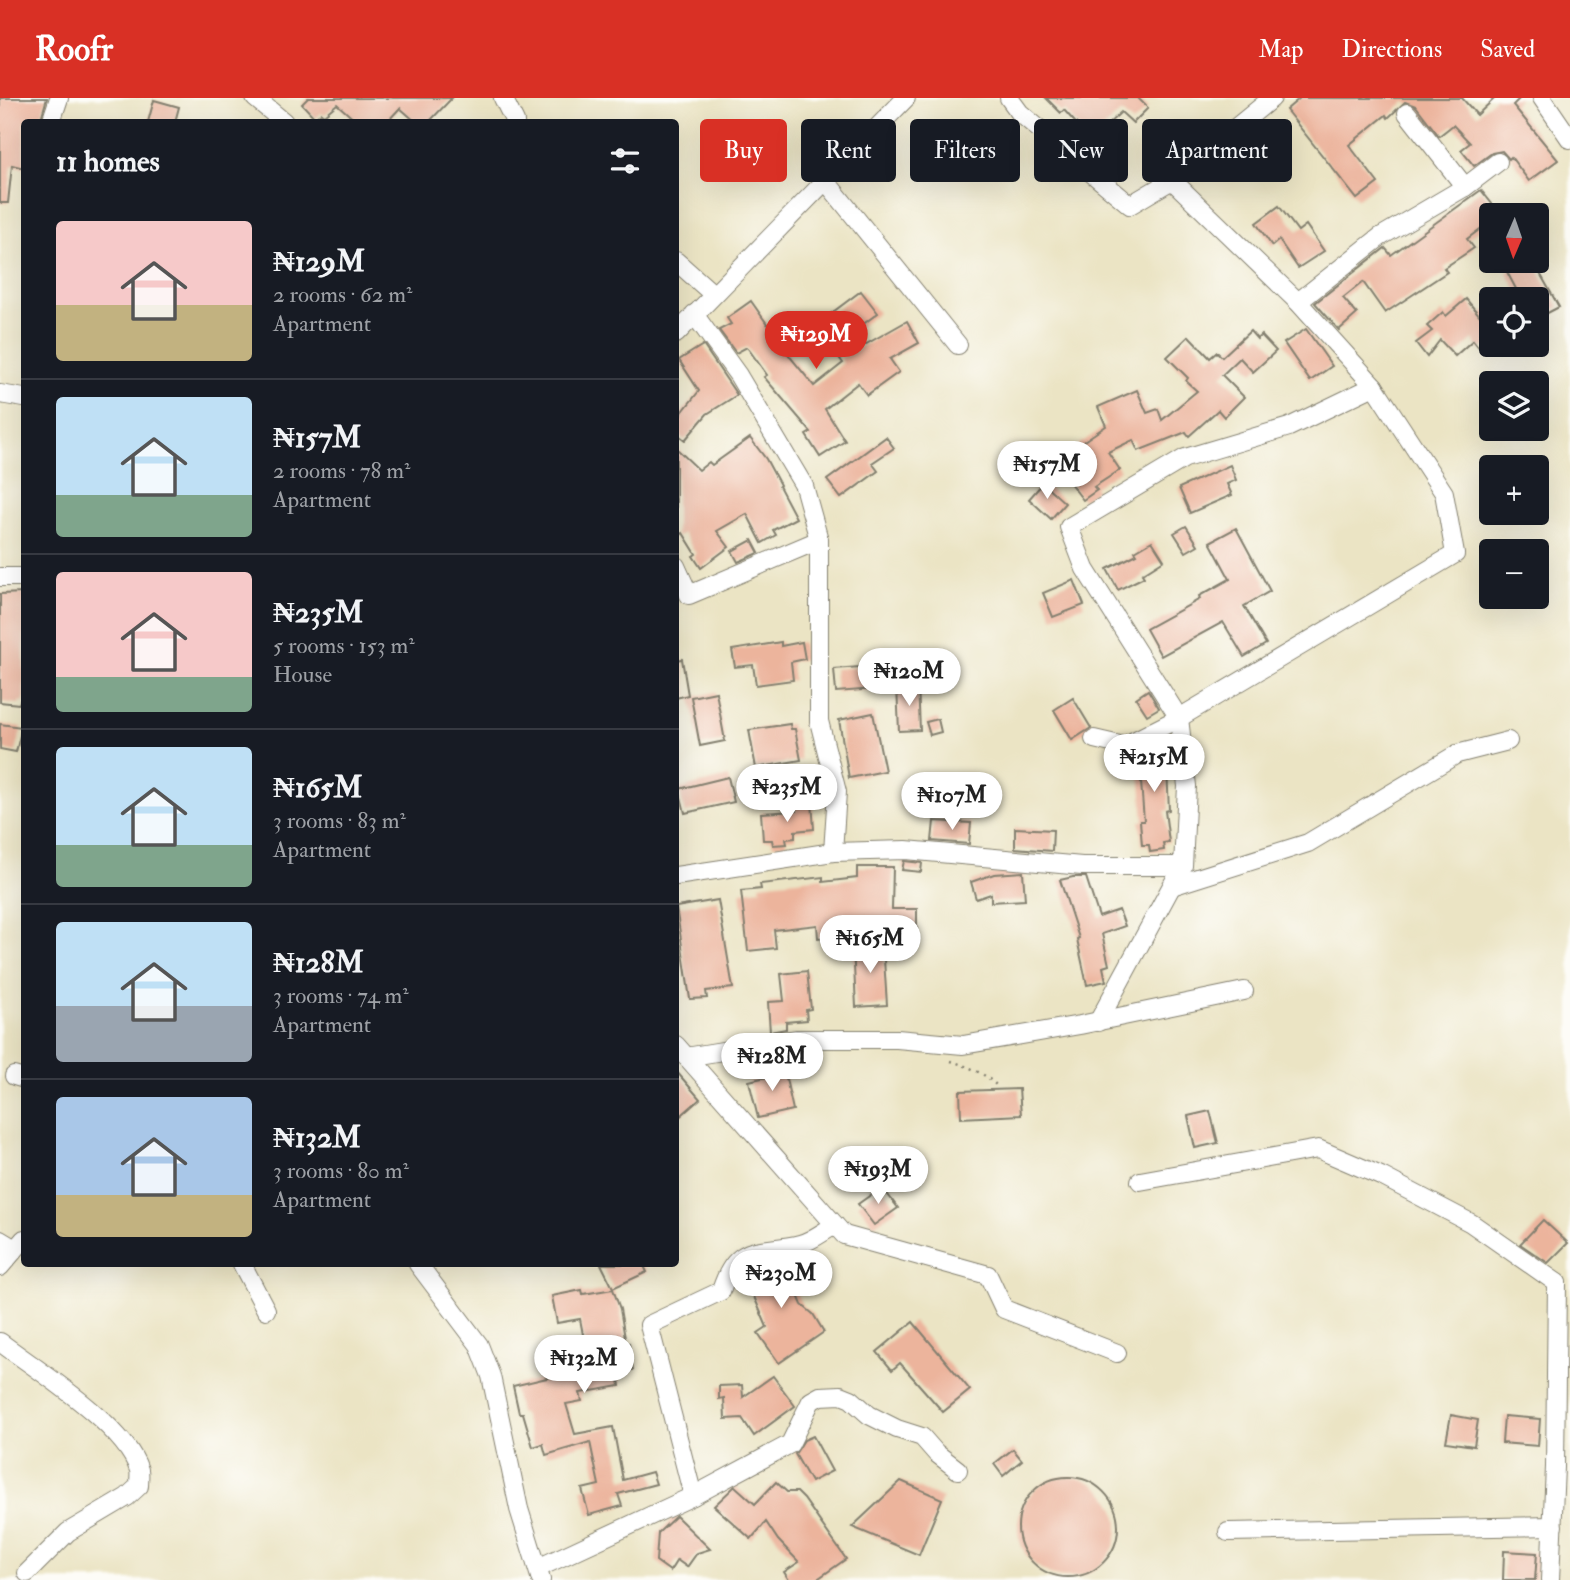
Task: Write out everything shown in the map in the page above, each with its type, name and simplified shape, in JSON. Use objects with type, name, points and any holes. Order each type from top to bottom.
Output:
[{"type":"street","points":[[52,119],[58,98]]},
{"type":"street","points":[[255,98],[280,119]]},
{"type":"street","points":[[489,98],[509,110]]},
{"type":"street","points":[[885,119],[906,98]]},
{"type":"street","points":[[1009,98],[1020,113],[1130,205],[1169,182]]},
{"type":"street","points":[[1246,119],[1272,98]]},
{"type":"street","points":[[1542,98],[1570,139]]},
{"type":"street","points":[[1407,113],[1465,187]]},
{"type":"street","points":[[1298,302],[1380,237],[1465,187],[1497,162]]},
{"type":"street","points":[[679,331],[823,182]]},
{"type":"street","points":[[827,182],[958,345]]},
{"type":"street","points":[[1094,739],[1124,746],[1179,718],[1455,554],[1444,493],[1374,386],[1298,302],[1174,182]]},
{"type":"street","points":[[679,264],[713,294]]},
{"type":"street","points":[[694,314],[738,375],[804,486],[819,540],[819,721],[837,792],[833,852]]},
{"type":"street","points":[[1098,1021],[1183,866],[1188,786],[1179,718],[1085,569],[1069,527],[1185,458],[1289,428],[1374,386]]},
{"type":"street","points":[[0,394],[21,398]]},
{"type":"street","points":[[679,573],[689,596],[819,540]]},
{"type":"street","points":[[0,577],[21,577]]},
{"type":"street","points":[[1172,886],[1308,843],[1457,754],[1508,741]]},
{"type":"street","points":[[679,876],[833,852],[906,850],[1082,866],[1183,866]]},
{"type":"street","points":[[681,1051],[796,1039],[897,1039],[962,1045],[1244,991]]},
{"type":"street","points":[[681,1051],[844,1235],[988,1275],[1004,1309],[1117,1353]]},
{"type":"street","points":[[1140,1181],[1318,1149],[1383,1177],[1471,1223],[1564,1278],[1563,1468],[1553,1526],[1550,1580]]},
{"type":"street","points":[[693,1496],[649,1325],[721,1291],[727,1272],[751,1250],[803,1244],[835,1225]]},
{"type":"street","points":[[0,1267],[13,1243]]},
{"type":"street","points":[[244,1267],[267,1310]]},
{"type":"street","points":[[420,1267],[479,1345],[491,1376],[519,1509],[540,1574],[790,1444],[811,1401],[832,1395],[851,1399],[869,1415],[897,1429],[922,1437],[936,1453],[958,1470]]},
{"type":"street","points":[[0,1342],[98,1417],[124,1443],[139,1471],[139,1486],[127,1497],[68,1532],[27,1573]]},
{"type":"street","points":[[1228,1532],[1553,1526]]},
{"type":"path","points":[[945,1059],[965,1065],[989,1078],[997,1086]]},
{"type":"building","points":[[0,98],[47,98],[41,119],[21,119],[21,167],[12,165],[8,203],[0,203]]},
{"type":"building","points":[[308,98],[452,98],[432,119],[413,119],[400,108],[390,119],[354,119],[337,104],[324,115],[321,113],[315,118],[302,104]]},
{"type":"building","points":[[1046,98],[1138,98],[1148,108],[1133,123],[1121,112],[1114,119],[1072,119],[1064,110],[1061,113]]},
{"type":"building","points":[[1300,98],[1462,98],[1477,115],[1495,98],[1520,98],[1513,105],[1558,160],[1529,181],[1511,157],[1509,159],[1502,151],[1492,153],[1474,166],[1461,150],[1470,143],[1453,125],[1439,136],[1416,106],[1405,102],[1388,118],[1386,115],[1349,145],[1378,183],[1357,199],[1286,110]]},
{"type":"building","points":[[154,100],[179,107],[176,119],[149,119]]},
{"type":"building","points":[[1481,190],[1491,203],[1479,203],[1479,230],[1467,239],[1474,248],[1444,268],[1447,272],[1385,313],[1363,282],[1343,298],[1357,314],[1339,330],[1315,303],[1385,248],[1391,255]]},
{"type":"building","points":[[1279,206],[1298,231],[1306,225],[1324,251],[1298,268],[1279,240],[1272,246],[1256,223]]},
{"type":"building","points":[[1508,273],[1540,273],[1548,287],[1515,287]]},
{"type":"building","points":[[1549,289],[1559,307],[1549,312]]},
{"type":"building","points":[[861,291],[878,313],[838,343],[821,321]]},
{"type":"building","points":[[1466,299],[1479,315],[1479,348],[1473,340],[1455,356],[1440,340],[1427,357],[1416,343],[1432,331],[1427,326],[1443,312],[1446,316]]},
{"type":"building","points":[[751,301],[814,386],[843,363],[840,359],[907,321],[919,343],[890,359],[899,372],[867,395],[858,383],[825,409],[845,441],[820,457],[806,435],[811,432],[764,377],[767,375],[747,347],[736,353],[719,330],[731,324],[727,318]]},
{"type":"building","points":[[1306,329],[1332,366],[1310,381],[1284,343]]},
{"type":"building","points":[[1250,331],[1257,339],[1261,335],[1276,351],[1253,372],[1240,358],[1222,375],[1244,397],[1224,417],[1218,410],[1189,436],[1186,432],[1138,451],[1133,440],[1108,452],[1120,470],[1094,487],[1097,490],[1083,500],[1056,465],[1079,447],[1078,445],[1106,426],[1098,407],[1137,390],[1147,413],[1158,409],[1162,420],[1197,391],[1167,357],[1189,336],[1210,358],[1217,352],[1222,357]]},
{"type":"building","points":[[703,345],[737,395],[707,414],[685,440],[679,435],[679,416],[699,391],[679,360]]},
{"type":"building","points":[[886,437],[894,448],[872,463],[878,471],[841,498],[827,480]]},
{"type":"building","points":[[750,438],[766,459],[796,518],[773,530],[776,535],[762,543],[747,514],[717,531],[729,547],[701,568],[683,533],[679,536],[679,451],[699,470],[709,462],[712,465]]},
{"type":"building","points":[[1230,465],[1236,480],[1227,484],[1232,495],[1190,513],[1179,488]]},
{"type":"building","points":[[1043,483],[1065,503],[1051,519],[1029,499]]},
{"type":"building","points":[[1186,526],[1198,545],[1186,552],[1174,533]]},
{"type":"building","points":[[1236,528],[1270,591],[1244,606],[1266,644],[1244,657],[1223,622],[1161,656],[1146,629],[1230,579],[1210,542]]},
{"type":"building","points":[[752,540],[759,553],[738,562],[732,551]]},
{"type":"building","points":[[1152,541],[1164,560],[1142,574],[1144,577],[1118,590],[1107,569],[1137,554],[1135,551]]},
{"type":"building","points":[[1074,580],[1084,605],[1053,617],[1043,593]]},
{"type":"building","points":[[21,593],[19,704],[0,702],[0,594]]},
{"type":"building","points":[[781,642],[781,646],[802,642],[805,659],[791,662],[793,680],[756,685],[753,665],[735,667],[732,650]]},
{"type":"building","points":[[682,659],[688,695],[679,697],[679,660]]},
{"type":"building","points":[[873,666],[875,689],[836,692],[834,669]]},
{"type":"building","points":[[918,684],[920,730],[899,731],[897,686]]},
{"type":"building","points":[[1148,690],[1159,708],[1147,715],[1136,698]]},
{"type":"building","points":[[716,692],[725,741],[700,746],[691,697]]},
{"type":"building","points":[[1073,698],[1091,728],[1072,740],[1054,710]]},
{"type":"building","points":[[873,713],[885,771],[849,778],[839,720]]},
{"type":"building","points":[[938,719],[941,732],[930,735],[926,722]]},
{"type":"building","points":[[0,724],[21,727],[16,752],[0,749]]},
{"type":"building","points":[[790,724],[791,729],[795,729],[801,760],[756,768],[749,730]]},
{"type":"building","points":[[1163,741],[1173,767],[1167,769],[1169,810],[1165,811],[1169,842],[1163,843],[1164,850],[1150,852],[1149,845],[1142,845],[1140,821],[1144,821],[1141,782],[1131,755]]},
{"type":"building","points":[[728,777],[734,802],[685,813],[679,789]]},
{"type":"building","points":[[812,802],[814,829],[795,831],[795,838],[786,839],[787,844],[773,845],[772,840],[763,840],[761,813],[796,811],[796,804]]},
{"type":"building","points":[[934,821],[971,823],[969,844],[932,841]]},
{"type":"building","points":[[1015,828],[1053,830],[1052,851],[1015,848]]},
{"type":"building","points":[[904,861],[922,863],[921,872],[902,870]]},
{"type":"building","points":[[857,867],[893,867],[892,909],[917,909],[917,936],[878,936],[878,922],[842,922],[843,935],[818,938],[817,925],[774,930],[776,948],[748,951],[741,891],[761,889],[760,884],[823,877],[823,882],[857,878]]},
{"type":"building","points":[[1023,872],[1025,900],[991,902],[991,894],[976,899],[971,882],[994,874]]},
{"type":"building","points":[[1086,877],[1099,917],[1119,910],[1125,926],[1102,934],[1109,965],[1103,967],[1106,981],[1087,985],[1077,939],[1079,938],[1060,880]]},
{"type":"building","points":[[718,900],[733,988],[706,991],[707,998],[690,999],[679,927],[679,906]]},
{"type":"building","points":[[883,944],[887,1005],[856,1007],[853,945]]},
{"type":"building","points":[[807,971],[811,1009],[806,1010],[807,1020],[786,1022],[786,1029],[770,1032],[768,1002],[784,1001],[781,974]]},
{"type":"building","points":[[782,1061],[793,1110],[758,1118],[749,1081],[771,1076],[769,1064]]},
{"type":"building","points":[[679,1074],[700,1099],[679,1117]]},
{"type":"building","points":[[1019,1089],[1021,1115],[961,1118],[960,1091]]},
{"type":"building","points":[[1210,1111],[1218,1143],[1195,1148],[1188,1116]]},
{"type":"building","points":[[882,1187],[898,1208],[874,1225],[858,1204]]},
{"type":"building","points":[[1543,1220],[1568,1243],[1548,1263],[1520,1244]]},
{"type":"building","points":[[783,1259],[802,1305],[813,1314],[824,1332],[779,1363],[758,1333],[767,1327],[743,1271],[759,1262]]},
{"type":"building","points":[[602,1267],[644,1267],[647,1272],[613,1288]]},
{"type":"building","points":[[613,1289],[620,1309],[626,1344],[629,1343],[633,1370],[618,1373],[620,1386],[580,1393],[582,1401],[566,1404],[575,1434],[613,1427],[623,1480],[652,1472],[656,1484],[618,1494],[622,1506],[589,1515],[582,1489],[599,1485],[590,1442],[546,1455],[543,1444],[533,1447],[523,1413],[519,1413],[513,1386],[564,1374],[563,1370],[583,1366],[580,1351],[586,1350],[580,1319],[557,1323],[552,1296],[582,1290],[583,1294]]},
{"type":"building","points":[[913,1322],[970,1390],[943,1412],[900,1363],[892,1370],[877,1352]]},
{"type":"building","points":[[773,1376],[795,1406],[754,1436],[742,1418],[725,1419],[724,1398],[719,1399],[719,1386],[742,1385],[743,1397]]},
{"type":"building","points":[[1451,1415],[1478,1420],[1474,1446],[1446,1442]]},
{"type":"building","points":[[1504,1416],[1540,1419],[1538,1446],[1502,1443]]},
{"type":"building","points":[[813,1436],[832,1471],[811,1482],[795,1454],[804,1440]]},
{"type":"building","points":[[1013,1449],[1022,1460],[1003,1476],[994,1464]]},
{"type":"building","points":[[1068,1477],[1087,1481],[1104,1491],[1114,1508],[1118,1527],[1114,1546],[1104,1563],[1087,1573],[1068,1577],[1049,1573],[1032,1563],[1022,1546],[1018,1527],[1022,1508],[1032,1491],[1049,1481]]},
{"type":"building","points":[[901,1481],[942,1499],[919,1555],[852,1527]]},
{"type":"building","points":[[776,1482],[787,1492],[797,1492],[804,1499],[846,1559],[816,1580],[789,1580],[784,1572],[799,1562],[778,1540],[766,1522],[751,1539],[714,1506],[735,1486],[755,1504]]},
{"type":"building","points":[[676,1516],[710,1549],[697,1553],[687,1567],[677,1560],[670,1571],[656,1561],[658,1533]]},
{"type":"building","points":[[1504,1551],[1537,1553],[1535,1580],[1503,1580]]}]
